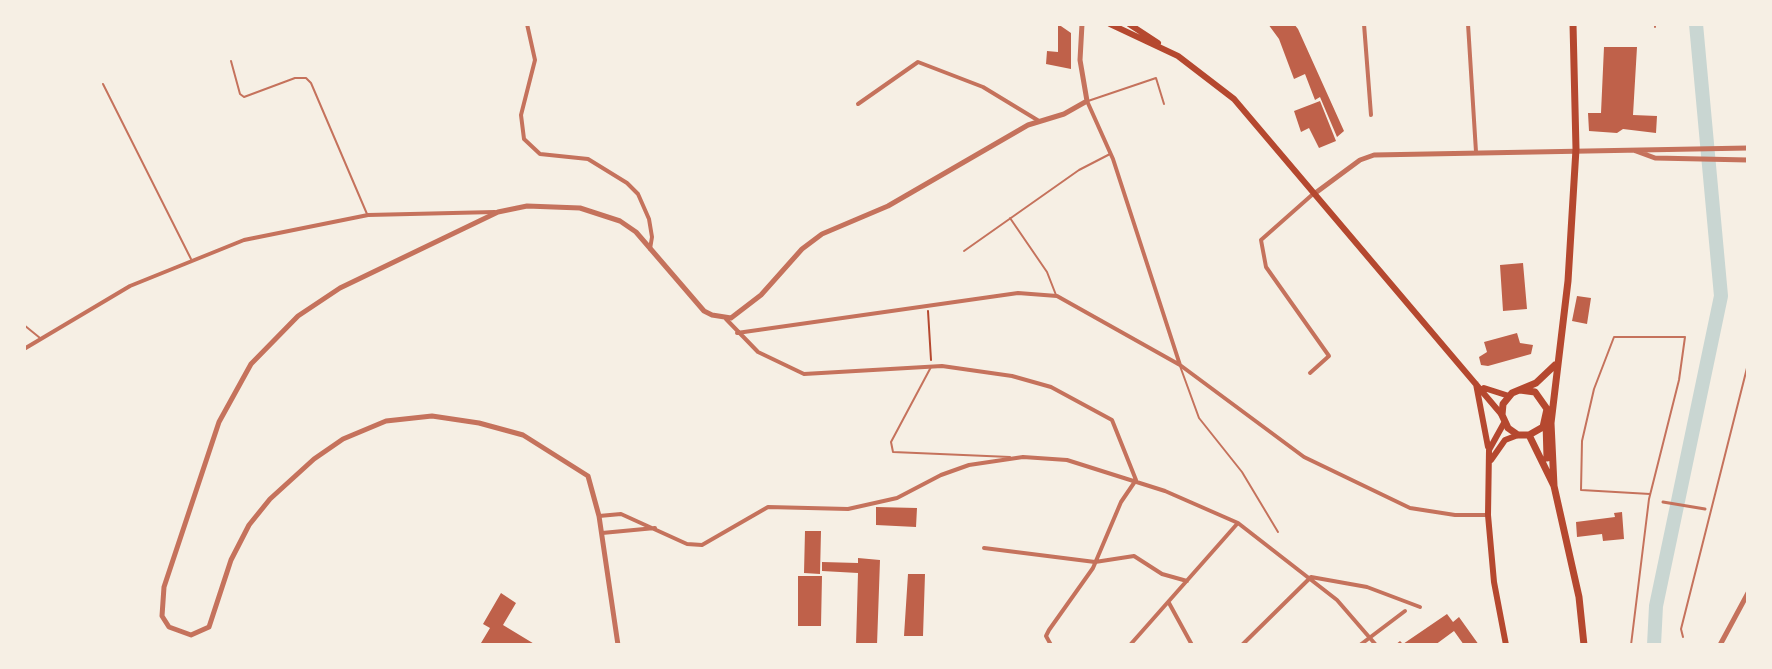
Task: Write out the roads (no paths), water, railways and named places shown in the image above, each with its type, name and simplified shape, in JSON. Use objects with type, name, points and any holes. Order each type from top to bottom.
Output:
[{"type":"main road","points":[[1110,24],[1178,56]]},
{"type":"main road","points":[[1129,24],[1178,56],[1234,99],[1475,380],[1518,435]]},
{"type":"main road","points":[[1548,472],[1547,409],[1568,281],[1576,149],[1573,24]]},
{"type":"main road","points":[[1475,380],[1490,392],[1509,396],[1536,383],[1556,361]]},
{"type":"main road","points":[[1556,361],[1551,423],[1554,486],[1579,597],[1584,645]]},
{"type":"main road","points":[[1475,380],[1489,450],[1488,515],[1494,582],[1506,645]]},
{"type":"main road","points":[[1520,390],[1535,392],[1547,409]]},
{"type":"main road","points":[[1489,450],[1509,396]]},
{"type":"main road","points":[[1489,463],[1505,440],[1529,435],[1546,422]]},
{"type":"main road","points":[[1529,435],[1554,486]]},
{"type":"street","points":[[527,24],[535,60],[521,115],[524,139],[540,154],[588,159],[627,183],[638,194],[649,219],[650,249]]},
{"type":"street","points":[[1082,24],[1080,60],[1087,101],[1111,154],[1180,365]]},
{"type":"street","points":[[1364,24],[1371,115]]},
{"type":"street","points":[[1468,24],[1476,152]]},
{"type":"street","points":[[858,104],[918,62],[983,87],[1039,121]]},
{"type":"street","points":[[726,319],[753,302],[822,234],[888,206],[1039,121],[1064,114],[1087,101]]},
{"type":"street","points":[[1310,373],[1329,356],[1266,267],[1261,240],[1313,194],[1360,160],[1374,155],[1635,150],[1655,147],[1748,148]]},
{"type":"street","points":[[1655,147],[1655,158]]},
{"type":"street","points":[[1635,150],[1655,158],[1748,160]]},
{"type":"street","points":[[24,349],[130,286],[191,259],[258,236],[368,215],[498,212],[543,205],[595,212],[630,227],[695,303],[712,315],[726,319],[764,356],[804,374],[931,366],[1029,380],[1106,413],[1116,426],[1136,480]]},
{"type":"street","points":[[498,212],[352,281],[310,307],[263,348],[242,377],[208,450],[164,587],[161,608],[165,622],[174,630],[191,635],[209,627],[231,560],[263,506],[322,453],[354,435],[399,417],[432,416],[463,420],[523,435],[588,476],[599,516],[618,645]]},
{"type":"street","points":[[737,333],[1018,293],[1057,296],[1180,365],[1304,457],[1410,508],[1455,515],[1488,515]]},
{"type":"street","points":[[599,516],[621,514],[687,544],[702,545],[768,507],[827,510],[864,506],[904,495],[957,469],[1023,457],[1067,460],[1136,480],[1238,523],[1311,577],[1376,645]]},
{"type":"street","points":[[1051,645],[1046,636],[1049,630],[1095,562],[1121,502],[1136,480]]},
{"type":"street","points":[[1664,502],[1703,510]]},
{"type":"street","points":[[1130,645],[1238,523]]},
{"type":"street","points":[[602,533],[657,528]]},
{"type":"street","points":[[984,548],[1095,562],[1134,556],[1162,574],[1187,581]]},
{"type":"street","points":[[1311,577],[1367,587],[1420,607]]},
{"type":"street","points":[[1242,645],[1311,577]]},
{"type":"street","points":[[1720,645],[1748,593]]},
{"type":"street","points":[[1169,603],[1192,645]]},
{"type":"street","points":[[1360,645],[1405,611]]},
{"type":"lane","points":[[231,61],[240,94],[244,97],[295,78],[306,78],[311,83],[368,215]]},
{"type":"lane","points":[[1087,101],[1156,78],[1164,104]]},
{"type":"lane","points":[[103,84],[191,259]]},
{"type":"lane","points":[[964,251],[1079,170],[1111,154]]},
{"type":"lane","points":[[1010,218],[1047,272],[1057,296]]},
{"type":"lane","points":[[24,325],[41,339]]},
{"type":"lane","points":[[1631,645],[1650,494],[1679,380],[1685,337],[1614,337],[1594,389],[1582,441],[1581,490],[1650,494]]},
{"type":"lane","points":[[1683,637],[1681,629],[1748,364]]},
{"type":"lane","points":[[1180,365],[1199,418],[1242,472],[1278,532]]},
{"type":"lane","points":[[931,366],[891,442],[891,450],[908,455],[1023,457]]},
{"type":"waterway","points":[[1654,645],[1656,606],[1721,296],[1696,24]]}]
